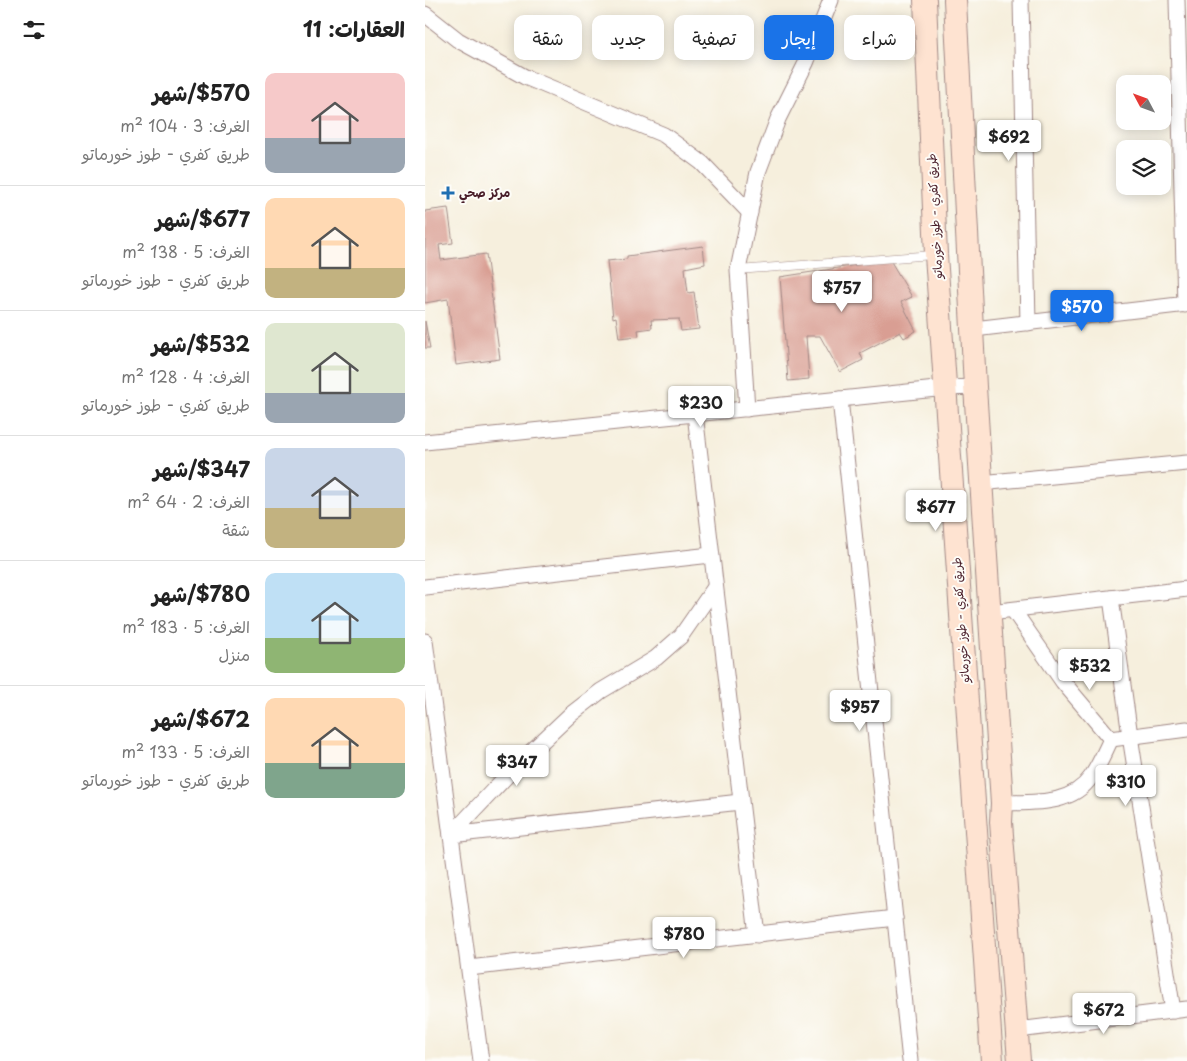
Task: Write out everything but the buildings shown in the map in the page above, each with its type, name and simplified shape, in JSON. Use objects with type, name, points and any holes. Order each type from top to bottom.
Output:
[{"type":"main road","name":"طريق كفري - طوز خورماتو","points":[[925,0],[936,255],[992,1061]]},
{"type":"main road","points":[[955,0],[974,329],[975,387],[1001,813],[1019,1061]]},
{"type":"main road","points":[[976,823],[1001,813]]},
{"type":"street","points":[[747,409],[738,270],[758,172],[778,119],[805,63],[831,0]]},
{"type":"street","points":[[1021,0],[1028,323]]},
{"type":"street","points":[[974,329],[1186,304],[1185,177],[1177,0]]},
{"type":"street","points":[[425,14],[458,40],[525,77],[664,135],[702,163],[750,214]]},
{"type":"street","points":[[425,442],[946,388],[975,387]]},
{"type":"street","points":[[840,399],[910,1061]]},
{"type":"street","points":[[695,414],[757,935]]},
{"type":"street","points":[[981,483],[1187,463]]},
{"type":"street","points":[[425,587],[711,555]]},
{"type":"street","points":[[451,835],[517,765],[570,715],[601,690],[655,658],[681,636],[715,587]]},
{"type":"street","points":[[990,612],[1187,589]]},
{"type":"street","points":[[1017,1030],[1180,1010],[1130,736],[1111,598]]},
{"type":"street","points":[[1013,610],[1063,682],[1111,739]]},
{"type":"street","points":[[425,641],[481,1061]]},
{"type":"street","points":[[1111,739],[1187,729]]},
{"type":"street","points":[[1001,813],[1052,802],[1077,792],[1091,778],[1111,739]]},
{"type":"street","points":[[451,835],[740,802]]},
{"type":"street","points":[[469,968],[895,918]]},
{"type":"lane","points":[[738,270],[936,255]]},
{"type":"place","name":"مركز صحي","points":[[448,193]]}]
